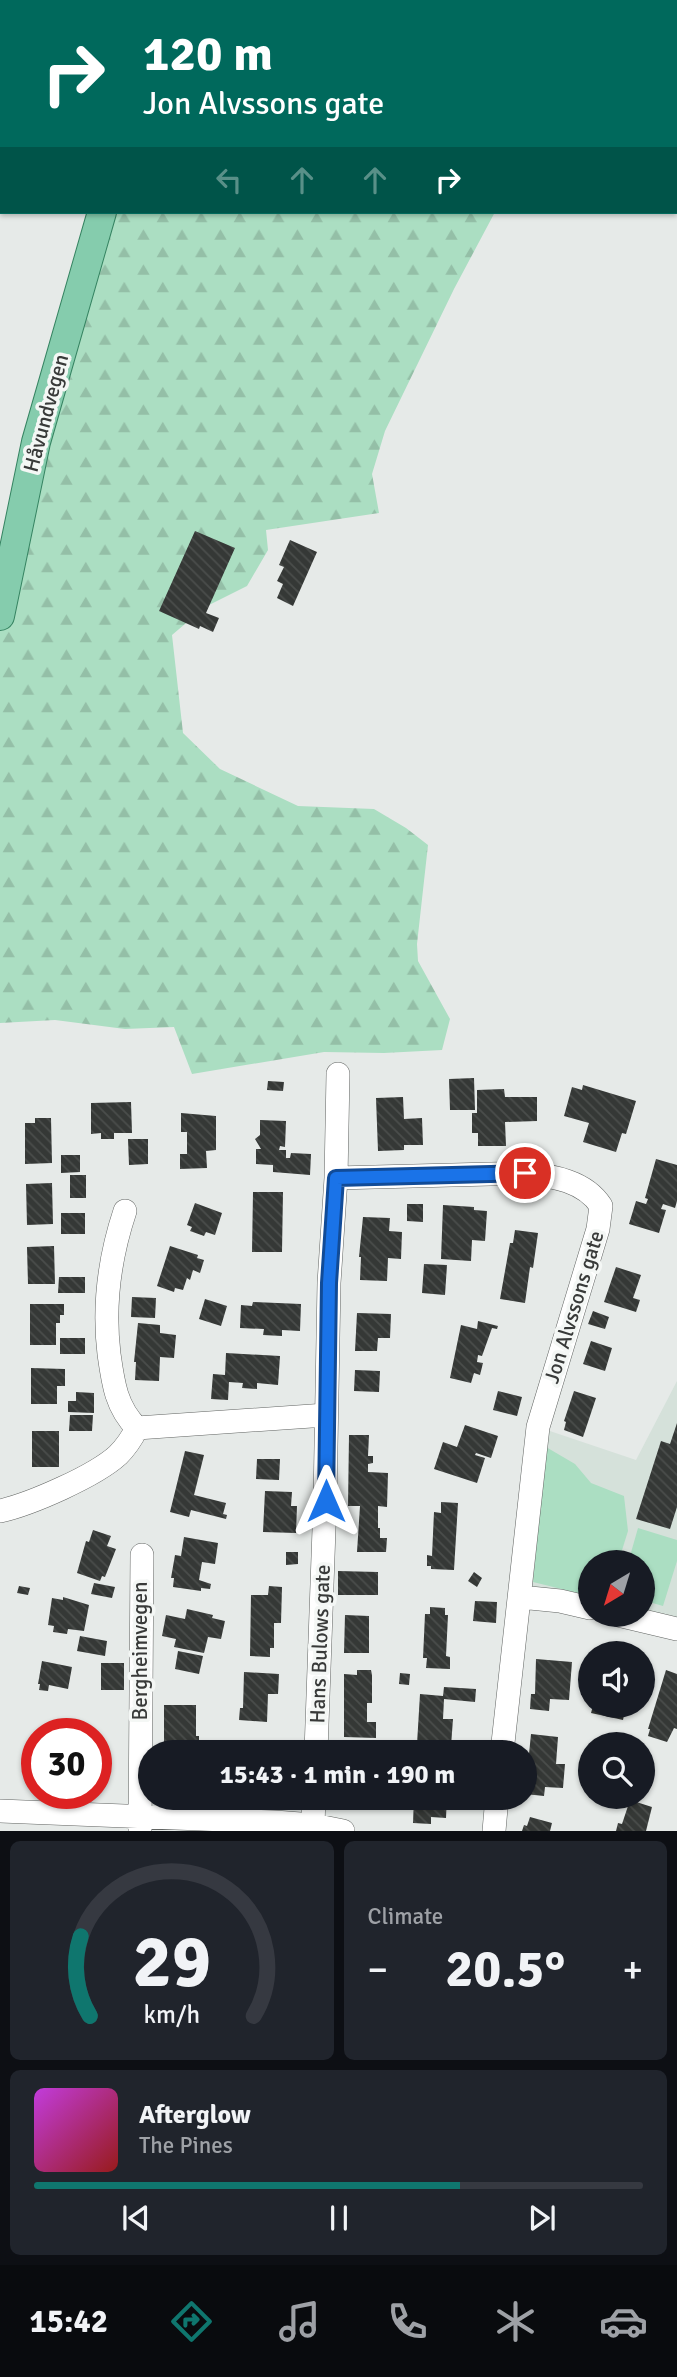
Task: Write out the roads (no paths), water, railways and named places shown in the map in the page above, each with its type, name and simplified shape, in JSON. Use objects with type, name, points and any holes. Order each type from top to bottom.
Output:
[{"type":"main road","name":"Håvundvegen","points":[[0,616],[36,442],[101,214]]},
{"type":"street","name":"Hans Bulows gate","points":[[316,1740],[326,1501],[329,1283],[336,1178],[338,1074]]},
{"type":"street","name":"Jon Alvssons gate","points":[[336,1178],[525,1173],[552,1176],[593,1194],[601,1206],[598,1229],[538,1427],[531,1469],[503,1740]]},
{"type":"street","points":[[125,1210],[109,1269],[106,1326],[114,1390],[127,1418],[137,1428],[326,1415]]},
{"type":"street","points":[[0,1511],[21,1505],[102,1466],[122,1451],[137,1428]]},
{"type":"street","name":"Bergheimvegen","points":[[140,1824],[142,1555]]},
{"type":"street","points":[[520,1597],[578,1605]]},
{"type":"street","points":[[655,1624],[677,1629]]},
{"type":"street","points":[[313,1825],[314,1810]]},
{"type":"street","points":[[494,1831],[496,1810]]},
{"type":"street","points":[[0,1811],[140,1824],[313,1825],[343,1831]]}]
